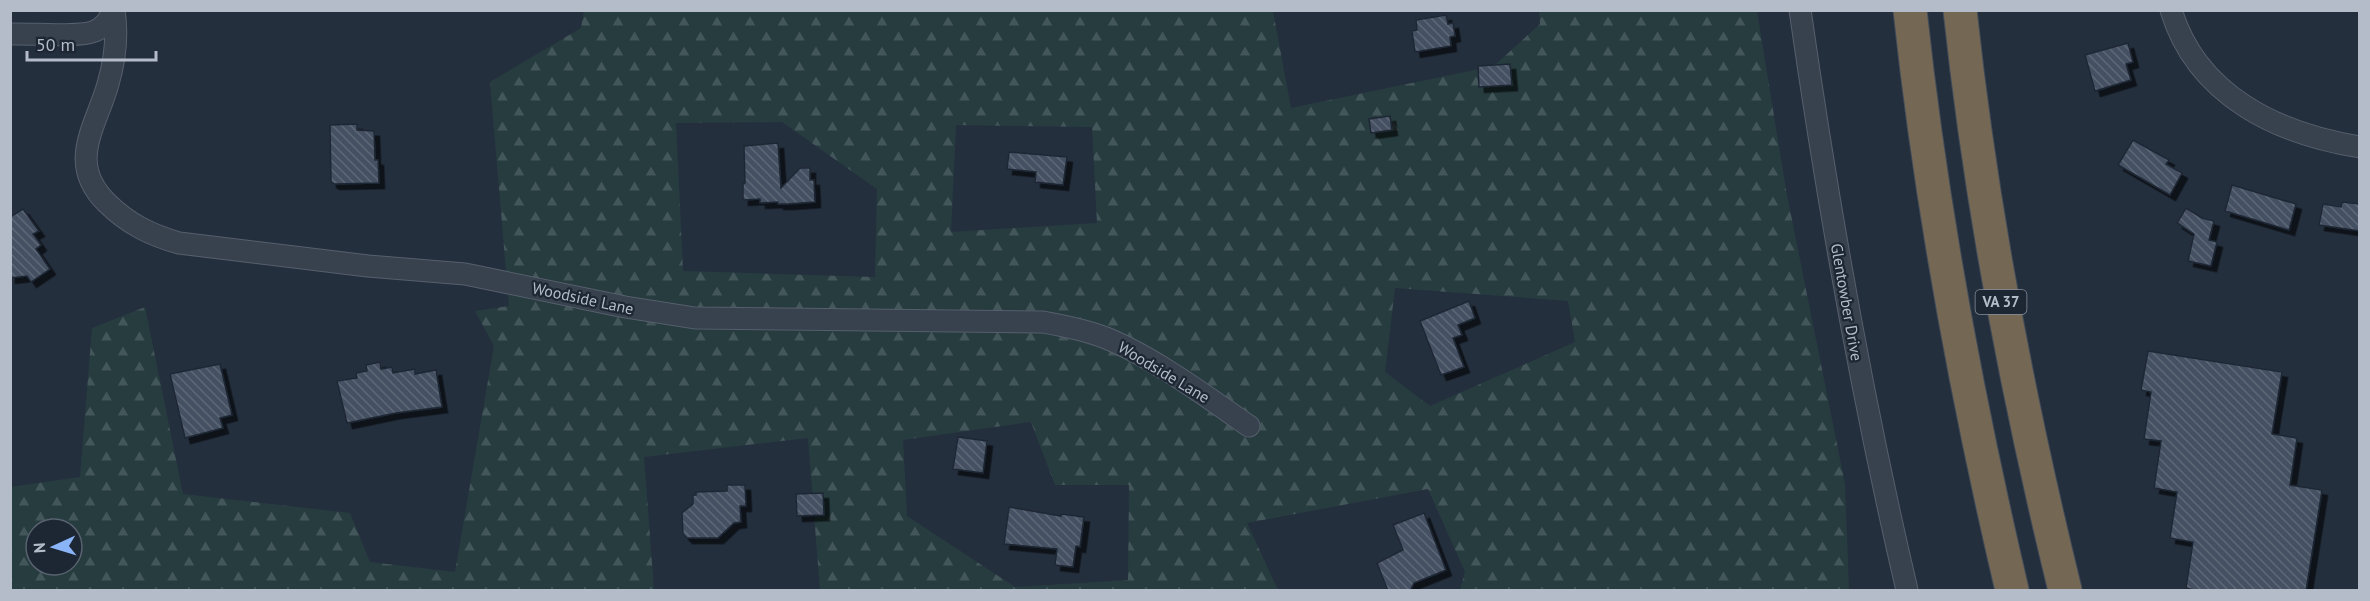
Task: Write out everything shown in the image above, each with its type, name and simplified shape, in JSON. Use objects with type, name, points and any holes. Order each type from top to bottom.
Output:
[{"type":"highway","name":"VA 37","points":[[1910,10],[1932,186],[1946,272],[1971,408],[2012,591]]},
{"type":"highway","name":"VA 37","points":[[1960,10],[1983,195],[2000,293],[2020,396],[2064,591]]},
{"type":"street","points":[[10,33],[93,32],[108,21],[113,10]]},
{"type":"street","name":"Woodside Lane","points":[[113,10],[116,34],[114,61],[108,86],[88,138],[86,159],[88,170],[94,187],[112,208],[134,225],[155,236],[178,243],[368,266],[465,274],[625,307],[695,318],[1043,322],[1075,328],[1106,338],[1135,352],[1250,426]]},
{"type":"street","name":"Glentowber Drive","points":[[1800,10],[1848,310],[1880,476],[1907,591]]},
{"type":"street","points":[[2171,10],[2181,36],[2196,61],[2210,79],[2240,103],[2272,122],[2301,135],[2325,142],[2360,147]]},
{"type":"green space","points":[[584,11],[1273,11],[1291,108],[1494,66],[1540,24],[1539,11],[1757,11],[1786,190],[1845,484],[1849,590],[1460,590],[1465,572],[1428,489],[1247,523],[1278,590],[820,590],[808,438],[644,457],[654,590],[11,590],[10,487],[80,477],[92,328],[145,307],[183,494],[350,513],[370,562],[455,572],[494,346],[475,311],[509,306],[490,82],[581,28]],"holes":[[[782,122],[877,189],[875,277],[683,271],[676,123]],[[956,125],[1092,127],[1097,223],[951,232]],[[1395,288],[1568,301],[1575,342],[1430,406],[1385,372]],[[1031,422],[1055,485],[1129,485],[1128,580],[1015,587],[907,516],[903,440]]]},
{"type":"building","points":[[1446,15],[1448,24],[1453,23],[1455,36],[1450,37],[1451,46],[1415,52],[1412,31],[1417,30],[1416,20]]},
{"type":"building","points":[[2128,43],[2133,62],[2126,64],[2131,80],[2095,91],[2085,55]]},
{"type":"building","points":[[1510,64],[1512,85],[1479,87],[1478,66]]},
{"type":"building","points":[[1390,116],[1392,130],[1371,133],[1369,119]]},
{"type":"building","points":[[357,124],[357,130],[374,131],[379,183],[334,184],[331,182],[330,125]]},
{"type":"building","points":[[2133,140],[2169,160],[2166,164],[2182,173],[2170,195],[2118,165]]},
{"type":"building","points":[[778,143],[781,188],[800,168],[810,168],[810,180],[814,180],[815,202],[778,204],[778,202],[760,203],[760,199],[743,200],[744,146]]},
{"type":"building","points":[[1009,152],[1067,157],[1063,185],[1035,182],[1036,172],[1007,169]]},
{"type":"building","points":[[2232,185],[2296,204],[2289,230],[2225,211]]},
{"type":"building","points":[[2342,202],[2360,204],[2360,231],[2319,225],[2323,204],[2341,207]]},
{"type":"building","points":[[2186,208],[2202,218],[2214,221],[2209,240],[2217,242],[2211,266],[2188,261],[2194,234],[2177,223]]},
{"type":"building","points":[[23,209],[39,231],[33,234],[41,245],[36,249],[50,269],[31,282],[27,276],[10,278],[10,217]]},
{"type":"building","points":[[1469,301],[1475,318],[1458,325],[1462,335],[1453,338],[1464,367],[1441,375],[1420,321]]},
{"type":"building","points":[[2148,351],[2282,372],[2272,434],[2297,438],[2290,485],[2322,490],[2306,591],[2198,591],[2186,588],[2193,542],[2170,538],[2177,492],[2154,488],[2161,441],[2144,439],[2151,392],[2141,390]]},
{"type":"building","points":[[380,362],[381,369],[392,367],[393,373],[415,369],[415,374],[436,370],[442,407],[347,423],[337,381],[357,378],[356,373],[367,371],[366,365]]},
{"type":"building","points":[[220,364],[232,415],[220,418],[223,428],[185,438],[170,374]]},
{"type":"building","points":[[958,437],[987,441],[983,473],[953,469]]},
{"type":"building","points":[[727,485],[745,485],[746,506],[740,506],[741,522],[734,523],[718,538],[687,538],[683,534],[682,513],[693,504],[693,495],[696,495],[696,492],[727,491]]},
{"type":"building","points":[[823,493],[824,515],[797,516],[796,494]]},
{"type":"building","points":[[1009,507],[1061,516],[1061,514],[1084,517],[1080,547],[1076,546],[1073,567],[1055,565],[1057,549],[1004,544]]},
{"type":"building","points":[[1424,513],[1446,570],[1414,583],[1410,591],[1388,591],[1377,563],[1403,550],[1393,525]]}]
